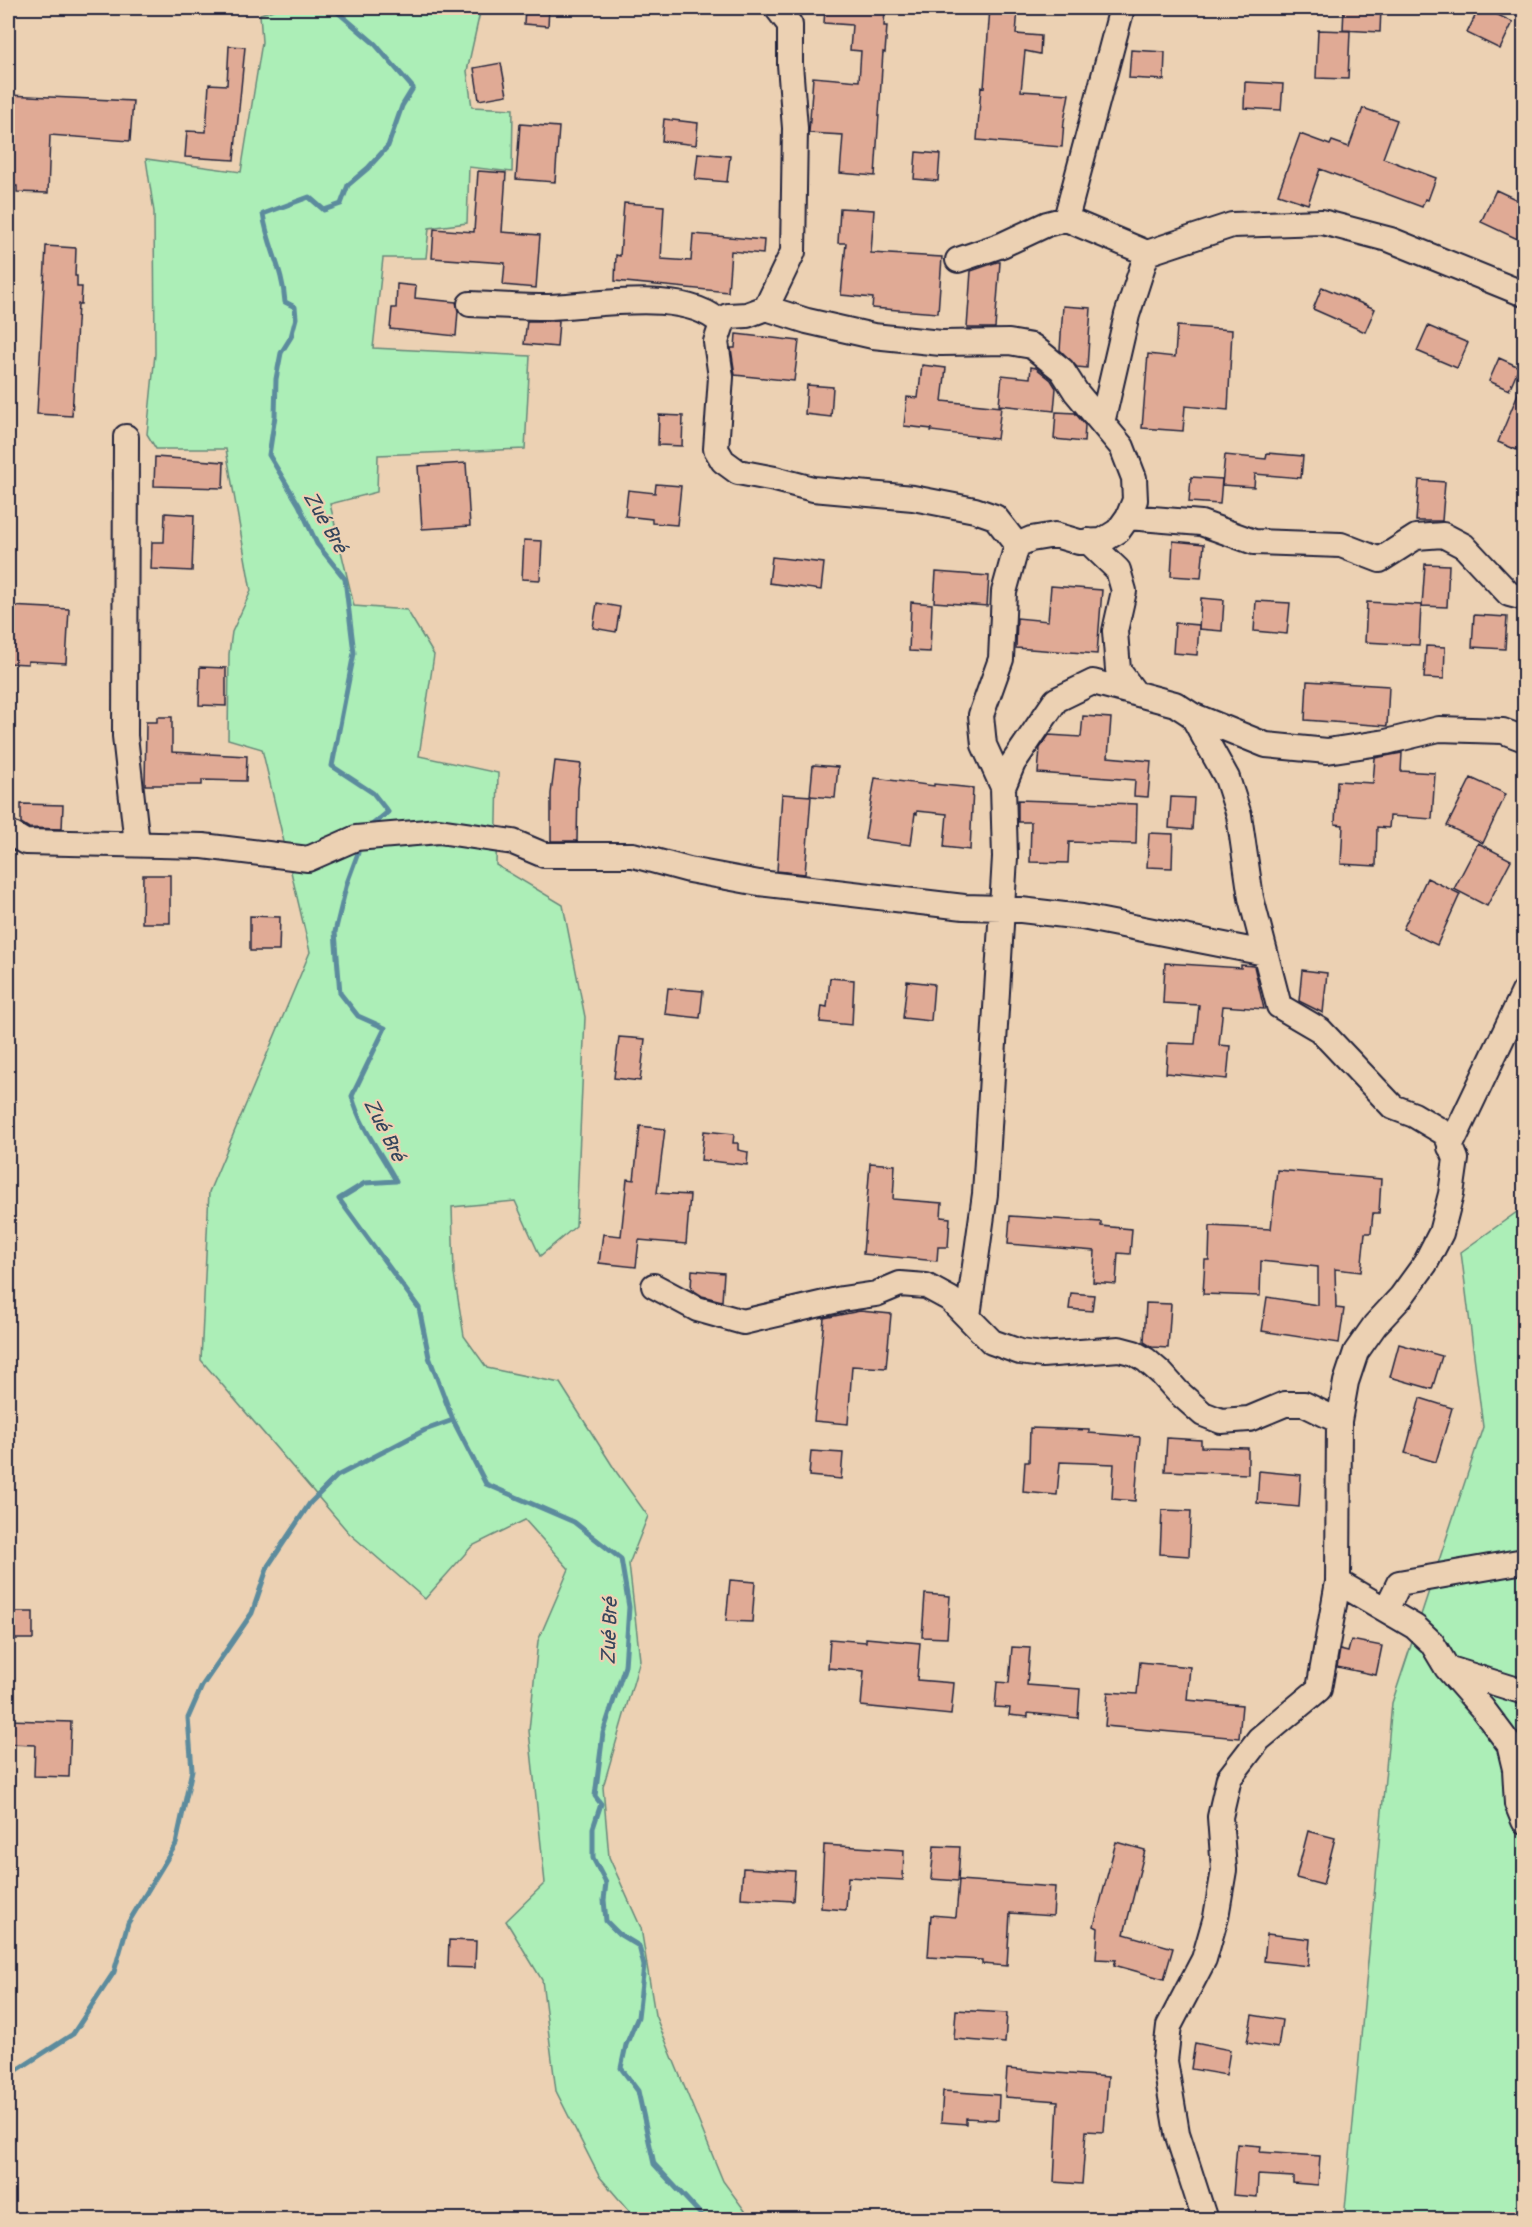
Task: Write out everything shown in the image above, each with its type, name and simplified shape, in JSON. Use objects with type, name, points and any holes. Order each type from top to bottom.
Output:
[{"type":"street","points":[[766,308],[793,252],[795,128],[790,64],[790,25],[777,8]]},
{"type":"street","points":[[1066,219],[1122,8]]},
{"type":"street","points":[[958,260],[1002,245],[1047,224],[1066,219],[1147,253],[1232,225],[1322,222],[1391,240],[1524,294]]},
{"type":"street","points":[[1102,423],[1127,315],[1147,253]]},
{"type":"street","points":[[470,304],[546,307],[612,304],[628,301],[663,302],[687,306],[713,315],[722,324]]},
{"type":"street","points":[[766,308],[807,321],[873,336],[941,343],[1009,342],[1032,346],[1062,370],[1076,392],[1122,447],[1134,478],[1134,500],[1128,517],[1118,531],[1102,541],[1079,542],[1055,535],[1031,539],[1017,545],[994,517],[975,510],[912,498],[813,489],[738,472],[723,461],[716,449],[721,376],[716,342],[722,324],[728,316],[747,315],[766,308]]},
{"type":"street","points":[[126,437],[125,736],[137,844]]},
{"type":"street","points":[[1128,517],[1201,523],[1254,542],[1341,545],[1380,560],[1416,537],[1443,536],[1464,546],[1509,594],[1524,598]]},
{"type":"street","points":[[1088,541],[1118,570],[1124,591],[1115,631],[1118,670],[1135,693]]},
{"type":"street","points":[[968,1316],[984,1194],[1005,857],[1003,788],[984,745],[981,715],[1001,658],[1004,592],[1017,545]]},
{"type":"street","points":[[1003,788],[1013,763],[1056,700],[1093,682],[1175,704],[1192,716],[1266,745],[1327,752],[1386,742],[1439,729],[1503,731],[1524,739]]},
{"type":"street","points":[[1192,716],[1227,778],[1239,815],[1251,898],[1279,1006],[1320,1030],[1393,1107],[1413,1115],[1446,1134],[1456,1159],[1451,1194],[1441,1233],[1425,1264],[1356,1352],[1346,1382],[1339,1421],[1338,1582],[1319,1689],[1259,1738],[1229,1778],[1220,1817],[1224,1870],[1216,1917],[1204,1959],[1169,2026],[1165,2061],[1177,2133],[1205,2220]]},
{"type":"street","points":[[8,832],[25,842],[203,846],[308,859],[356,838],[440,831],[513,842],[544,855],[633,855],[689,870],[759,883],[963,907],[1003,908],[1082,917],[1265,953]]},
{"type":"street","points":[[1450,1147],[1524,992]]},
{"type":"street","points":[[654,1286],[697,1308],[743,1322],[842,1299],[876,1294],[900,1284],[926,1286],[950,1299],[992,1342],[1020,1352],[1042,1355],[1119,1349],[1134,1353],[1161,1373],[1203,1414],[1221,1421],[1249,1419],[1262,1411],[1285,1404],[1304,1404],[1339,1421]]},
{"type":"street","points":[[1386,1610],[1399,1583],[1524,1561]]},
{"type":"street","points":[[1338,1582],[1416,1627],[1432,1643],[1447,1668],[1482,1708],[1509,1744],[1515,1770],[1517,1804],[1524,1821]]},
{"type":"street","points":[[1447,1668],[1524,1692]]},
{"type":"green space","points":[[280,8],[481,8],[467,71],[472,107],[513,109],[512,172],[469,167],[467,223],[429,228],[426,258],[383,258],[373,348],[530,356],[525,449],[378,455],[377,492],[330,504],[354,606],[407,610],[434,655],[419,756],[498,773],[496,865],[563,905],[585,1017],[576,1226],[540,1256],[515,1201],[452,1207],[454,1274],[464,1336],[487,1368],[560,1383],[617,1473],[648,1516],[629,1564],[640,1660],[603,1787],[609,1857],[641,1928],[655,2015],[723,2181],[751,2219],[636,2219],[599,2176],[556,2091],[542,1980],[506,1921],[545,1883],[529,1731],[538,1641],[569,1569],[525,1520],[472,1546],[425,1599],[349,1533],[201,1360],[209,1192],[310,952],[262,749],[228,739],[229,654],[232,632],[251,591],[226,449],[156,449],[147,434],[155,354],[154,212],[146,159],[241,172],[262,42],[260,14]]},
{"type":"green space","points":[[1524,1207],[1524,2219],[1344,2220],[1392,1703],[1483,1427],[1461,1252]]},
{"type":"building","points":[[525,8],[549,8],[548,26],[524,24]]},
{"type":"building","points":[[825,8],[885,8],[884,26],[887,26],[885,53],[883,52],[875,176],[840,173],[843,135],[809,133],[813,77],[859,81],[861,51],[850,50],[852,25],[824,23]]},
{"type":"building","points":[[990,8],[1018,8],[1016,34],[1041,36],[1040,54],[1025,51],[1021,91],[1069,94],[1062,147],[977,140],[981,87],[984,88]]},
{"type":"building","points":[[1344,8],[1381,8],[1380,32],[1343,30]]},
{"type":"building","points":[[1479,8],[1513,22],[1500,49],[1467,33]]},
{"type":"building","points":[[1318,30],[1350,31],[1348,79],[1316,78]]},
{"type":"building","points":[[229,46],[245,47],[234,160],[185,157],[187,131],[206,132],[209,84],[227,85]]},
{"type":"building","points":[[1131,50],[1165,52],[1164,80],[1129,78]]},
{"type":"building","points":[[501,63],[507,95],[479,100],[474,68]]},
{"type":"building","points":[[1245,82],[1283,84],[1281,110],[1244,108]]},
{"type":"building","points":[[8,95],[133,101],[130,141],[50,135],[48,193],[17,192],[17,186],[8,186]]},
{"type":"building","points":[[1363,108],[1397,120],[1383,158],[1436,178],[1428,200],[1425,199],[1422,207],[1320,169],[1308,204],[1278,194],[1300,134],[1330,145],[1332,141],[1349,147]]},
{"type":"building","points":[[664,119],[698,123],[696,145],[662,141]]},
{"type":"building","points":[[520,124],[559,127],[555,182],[516,179]]},
{"type":"building","points":[[916,152],[940,154],[938,181],[914,179]]},
{"type":"building","points":[[698,153],[730,156],[727,182],[695,179]]},
{"type":"building","points":[[478,171],[506,173],[502,232],[540,235],[536,288],[503,285],[505,263],[432,258],[434,229],[474,232]]},
{"type":"building","points":[[1496,190],[1524,203],[1524,242],[1481,222]]},
{"type":"building","points":[[624,203],[664,206],[661,259],[691,261],[693,234],[764,240],[763,254],[731,251],[728,292],[615,281],[616,255],[620,256]]},
{"type":"building","points":[[840,208],[874,210],[871,253],[942,257],[938,313],[872,308],[873,298],[841,295],[846,243],[838,243]]},
{"type":"building","points":[[46,246],[76,248],[75,276],[77,276],[77,287],[82,287],[81,304],[78,304],[72,416],[37,414]]},
{"type":"building","points":[[1000,262],[995,328],[967,328],[971,271]]},
{"type":"building","points":[[397,284],[416,286],[415,298],[456,302],[458,311],[456,336],[390,329],[392,308],[396,308]]},
{"type":"building","points":[[1322,287],[1375,309],[1365,332],[1313,309]]},
{"type":"building","points":[[1063,306],[1091,308],[1087,368],[1077,367],[1060,350]]},
{"type":"building","points":[[527,321],[559,321],[557,347],[524,344]]},
{"type":"building","points":[[1177,326],[1232,330],[1228,410],[1185,406],[1183,431],[1142,428],[1148,354],[1175,357]]},
{"type":"building","points":[[1428,326],[1468,343],[1457,368],[1417,351]]},
{"type":"building","points":[[736,334],[799,341],[794,381],[735,375],[731,348],[735,348]]},
{"type":"building","points":[[1499,358],[1519,367],[1509,390],[1489,381]]},
{"type":"building","points":[[922,365],[946,368],[942,401],[1001,407],[997,439],[904,426],[907,397],[918,398]]},
{"type":"building","points":[[1031,367],[1036,368],[1051,380],[1056,388],[1054,411],[999,405],[1002,375],[1030,378]]},
{"type":"building","points":[[1524,379],[1524,453],[1498,442]]},
{"type":"building","points":[[807,385],[833,387],[831,417],[805,414]]},
{"type":"building","points":[[1056,412],[1075,413],[1085,425],[1084,442],[1054,439]]},
{"type":"building","points":[[659,415],[683,416],[682,446],[658,445]]},
{"type":"building","points":[[1267,453],[1303,456],[1301,478],[1255,474],[1254,487],[1222,485],[1225,455],[1266,459]]},
{"type":"building","points":[[155,457],[224,462],[223,488],[154,486]]},
{"type":"building","points":[[466,463],[470,526],[422,529],[418,466]]},
{"type":"building","points":[[1191,477],[1222,479],[1220,504],[1189,502]]},
{"type":"building","points":[[1419,480],[1445,482],[1442,521],[1416,521]]},
{"type":"building","points":[[656,484],[681,486],[677,525],[652,523],[652,519],[625,516],[628,490],[655,493]]},
{"type":"building","points":[[165,513],[194,515],[192,571],[151,569],[152,542],[164,542]]},
{"type":"building","points":[[524,540],[542,541],[540,580],[522,579]]},
{"type":"building","points":[[1173,541],[1204,544],[1201,578],[1171,576]]},
{"type":"building","points":[[772,557],[824,563],[821,590],[769,583]]},
{"type":"building","points":[[1425,564],[1449,565],[1447,607],[1422,606]]},
{"type":"building","points":[[936,572],[989,576],[987,606],[934,602]]},
{"type":"building","points":[[1051,586],[1102,590],[1097,654],[1016,648],[1017,618],[1048,621]]},
{"type":"building","points":[[1201,598],[1224,600],[1222,631],[1199,629]]},
{"type":"building","points":[[1256,601],[1290,603],[1287,634],[1254,631]]},
{"type":"building","points":[[911,602],[932,604],[930,652],[909,651]]},
{"type":"building","points":[[1367,602],[1421,605],[1419,645],[1365,642]]},
{"type":"building","points":[[597,603],[620,607],[616,632],[593,628]]},
{"type":"building","points":[[8,606],[69,609],[66,663],[28,661],[28,664],[8,663]]},
{"type":"building","points":[[1474,615],[1507,617],[1505,649],[1472,647]]},
{"type":"building","points":[[1175,623],[1199,625],[1197,655],[1173,653]]},
{"type":"building","points":[[1426,646],[1445,647],[1444,679],[1424,678]]},
{"type":"building","points":[[200,667],[226,668],[226,706],[199,705]]},
{"type":"building","points":[[1307,681],[1389,686],[1387,726],[1305,720]]},
{"type":"building","points":[[1083,716],[1111,718],[1108,757],[1151,761],[1148,797],[1134,796],[1135,780],[1038,773],[1040,748],[1049,735],[1081,737]]},
{"type":"building","points":[[157,717],[172,717],[172,752],[247,756],[246,781],[202,780],[202,785],[145,785],[146,722],[157,722]]},
{"type":"building","points":[[1402,753],[1401,771],[1435,773],[1432,819],[1390,816],[1389,828],[1377,827],[1376,866],[1341,864],[1343,825],[1335,824],[1337,781],[1373,783],[1375,758]]},
{"type":"building","points":[[555,761],[581,764],[577,841],[551,841],[551,794]]},
{"type":"building","points":[[813,765],[838,767],[835,798],[810,796]]},
{"type":"building","points":[[875,778],[934,786],[934,784],[973,788],[970,850],[944,847],[947,814],[917,811],[911,845],[865,839]]},
{"type":"building","points":[[1471,778],[1506,794],[1483,843],[1447,826]]},
{"type":"building","points":[[782,794],[811,796],[805,874],[777,871]]},
{"type":"building","points":[[1171,797],[1194,798],[1192,830],[1169,828]]},
{"type":"building","points":[[1018,800],[1137,804],[1136,844],[1069,842],[1068,863],[1030,862],[1031,822],[1018,822]]},
{"type":"building","points":[[21,804],[63,805],[62,829],[29,828],[21,823]]},
{"type":"building","points":[[1149,833],[1173,834],[1172,868],[1147,867]]},
{"type":"building","points":[[1478,843],[1511,860],[1487,906],[1454,889]]},
{"type":"building","points":[[143,875],[170,875],[170,923],[142,923]]},
{"type":"building","points":[[1427,878],[1460,894],[1437,945],[1403,929]]},
{"type":"building","points":[[250,916],[280,917],[279,951],[250,951]]},
{"type":"building","points":[[1165,963],[1241,968],[1241,965],[1254,966],[1264,1009],[1223,1006],[1219,1045],[1230,1046],[1227,1079],[1166,1073],[1168,1043],[1195,1044],[1199,1005],[1163,1003]]},
{"type":"building","points":[[1302,970],[1327,973],[1323,1013],[1299,1001]]},
{"type":"building","points":[[830,978],[854,980],[852,1025],[820,1022],[822,1006],[827,1007]]},
{"type":"building","points":[[907,981],[934,984],[931,1021],[903,1018]]},
{"type":"building","points":[[668,988],[703,991],[700,1018],[665,1014]]},
{"type":"building","points":[[619,1037],[645,1039],[640,1081],[614,1078]]},
{"type":"building","points":[[640,1126],[665,1129],[657,1193],[690,1195],[686,1244],[639,1240],[636,1267],[599,1263],[603,1234],[621,1236],[627,1179],[634,1180]]},
{"type":"building","points":[[704,1131],[734,1134],[733,1143],[738,1143],[738,1150],[748,1152],[747,1165],[701,1160]]},
{"type":"building","points":[[870,1163],[895,1165],[893,1199],[942,1203],[941,1217],[950,1218],[948,1247],[938,1247],[937,1261],[863,1254]]},
{"type":"building","points":[[1277,1170],[1381,1179],[1379,1213],[1373,1213],[1371,1233],[1365,1233],[1361,1272],[1335,1269],[1336,1308],[1344,1309],[1339,1343],[1262,1331],[1267,1297],[1318,1305],[1318,1267],[1261,1261],[1260,1296],[1203,1294],[1205,1260],[1209,1260],[1210,1226],[1271,1229]]},
{"type":"building","points":[[1010,1216],[1101,1222],[1101,1226],[1132,1229],[1130,1254],[1118,1253],[1116,1284],[1093,1282],[1095,1251],[1008,1244]]},
{"type":"building","points":[[692,1270],[724,1273],[722,1301],[702,1296],[691,1289]]},
{"type":"building","points":[[1071,1293],[1094,1295],[1092,1311],[1069,1309]]},
{"type":"building","points":[[1146,1303],[1171,1304],[1168,1348],[1152,1347],[1144,1342]]},
{"type":"building","points":[[860,1311],[891,1314],[886,1368],[852,1366],[848,1424],[814,1421],[824,1318]]},
{"type":"building","points":[[1399,1344],[1442,1356],[1432,1389],[1390,1377]]},
{"type":"building","points":[[1420,1398],[1452,1408],[1436,1462],[1405,1453]]},
{"type":"building","points":[[1030,1428],[1089,1430],[1089,1433],[1140,1437],[1135,1501],[1112,1499],[1114,1464],[1060,1462],[1057,1495],[1023,1492],[1025,1462],[1029,1462]]},
{"type":"building","points":[[1167,1438],[1201,1440],[1201,1447],[1248,1448],[1248,1474],[1165,1471]]},
{"type":"building","points":[[811,1451],[843,1453],[841,1479],[809,1476]]},
{"type":"building","points":[[1259,1471],[1301,1475],[1299,1507],[1257,1503]]},
{"type":"building","points":[[1162,1510],[1191,1511],[1189,1556],[1160,1554]]},
{"type":"building","points":[[730,1580],[755,1582],[752,1622],[726,1621]]},
{"type":"building","points":[[925,1594],[950,1596],[947,1638],[922,1637]]},
{"type":"building","points":[[8,1612],[33,1612],[33,1639],[8,1639]]},
{"type":"building","points":[[866,1638],[920,1643],[917,1680],[954,1683],[951,1715],[861,1706],[864,1671],[828,1668],[830,1639],[866,1642]]},
{"type":"building","points":[[1351,1640],[1382,1646],[1376,1675],[1337,1667],[1340,1650],[1348,1652]]},
{"type":"building","points":[[1012,1647],[1030,1648],[1027,1685],[1080,1689],[1078,1718],[1028,1713],[1028,1717],[1009,1715],[1010,1708],[995,1707],[997,1682],[1009,1683]]},
{"type":"building","points":[[1140,1662],[1190,1667],[1187,1700],[1242,1705],[1239,1738],[1105,1726],[1108,1692],[1137,1694]]},
{"type":"building","points":[[8,1720],[71,1722],[69,1777],[34,1776],[35,1745],[8,1744]]},
{"type":"building","points":[[1308,1831],[1335,1838],[1323,1885],[1296,1878]]},
{"type":"building","points":[[1116,1842],[1145,1850],[1124,1934],[1173,1948],[1164,1979],[1114,1965],[1116,1960],[1096,1959],[1098,1928],[1094,1926]]},
{"type":"building","points":[[824,1845],[904,1850],[903,1880],[848,1877],[846,1910],[821,1908]]},
{"type":"building","points":[[934,1846],[960,1847],[958,1881],[931,1879]]},
{"type":"building","points":[[743,1868],[795,1871],[793,1901],[741,1898]]},
{"type":"building","points":[[959,1880],[1055,1887],[1053,1916],[1010,1913],[1007,1966],[982,1964],[982,1960],[928,1957],[931,1915],[956,1917]]},
{"type":"building","points":[[1267,1934],[1310,1939],[1308,1966],[1264,1961]]},
{"type":"building","points":[[449,1940],[476,1941],[475,1968],[448,1967]]},
{"type":"building","points":[[956,2010],[1007,2013],[1005,2043],[954,2039]]},
{"type":"building","points":[[1252,2015],[1282,2020],[1278,2048],[1247,2043]]},
{"type":"building","points":[[1195,2043],[1230,2050],[1226,2075],[1191,2069]]},
{"type":"building","points":[[1007,2069],[1108,2077],[1104,2132],[1086,2131],[1082,2184],[1054,2182],[1058,2101],[1005,2097]]},
{"type":"building","points":[[943,2091],[999,2095],[998,2120],[966,2118],[966,2124],[941,2122]]},
{"type":"building","points":[[1237,2144],[1261,2146],[1260,2152],[1320,2156],[1318,2185],[1293,2183],[1293,2177],[1258,2175],[1257,2197],[1233,2195]]},
{"type":"waterway","name":"Zué Bré","points":[[333,8],[375,44],[413,88],[402,106],[388,146],[348,185],[341,204],[324,210],[309,197],[263,214],[284,290],[285,302],[295,307],[296,318],[291,337],[281,353],[276,379],[275,416],[269,455],[299,505],[317,544],[345,579],[354,653],[332,766],[373,793],[388,812],[367,829]]},
{"type":"waterway","name":"Zué Bré","points":[[357,845],[358,853],[347,883],[335,932],[340,993],[358,1016],[385,1028],[352,1096],[365,1129],[396,1181],[365,1183],[339,1199],[419,1308],[429,1357],[453,1420],[486,1484],[574,1522],[621,1559],[629,1607],[625,1666],[603,1733],[595,1796],[601,1804],[593,1828],[593,1858],[606,1883],[604,1900],[606,1921],[619,1934],[639,1946],[644,1966],[638,2017],[626,2045],[621,2068],[638,2091],[654,2164],[706,2220]]},
{"type":"waterway","points":[[8,2076],[73,2034],[114,1972],[128,1923],[176,1844],[192,1770],[188,1718],[202,1686],[252,1613],[268,1566],[310,1503],[337,1476],[425,1430],[453,1420]]}]
